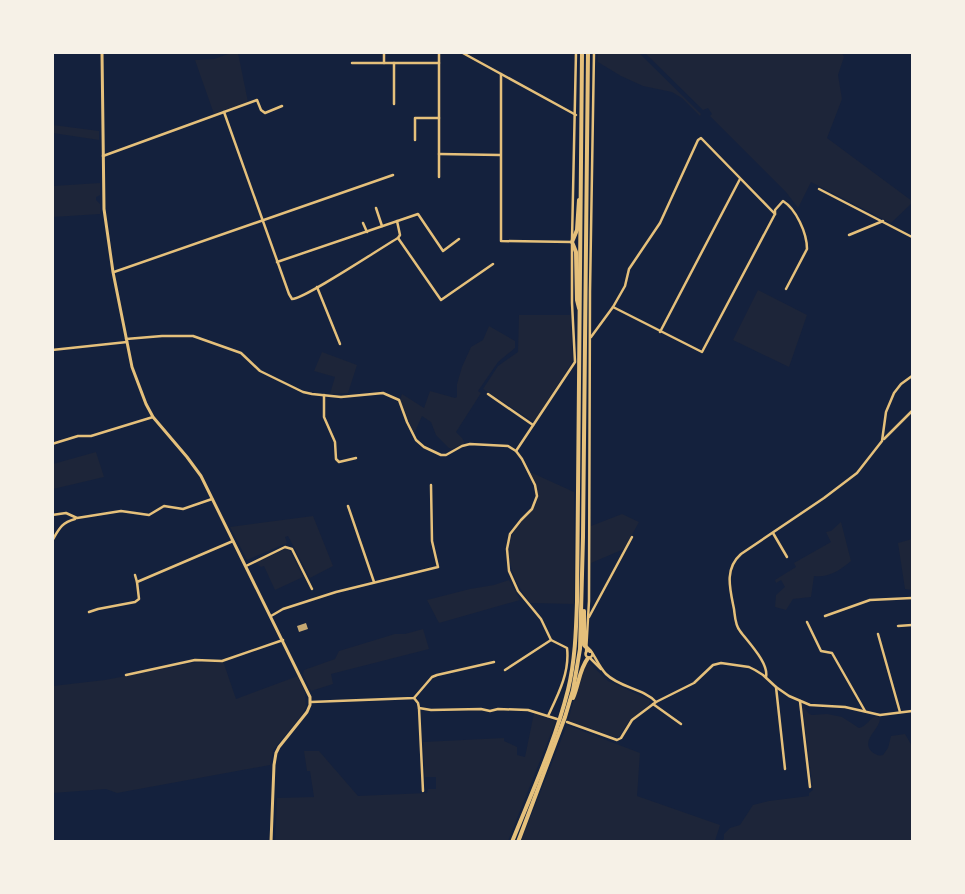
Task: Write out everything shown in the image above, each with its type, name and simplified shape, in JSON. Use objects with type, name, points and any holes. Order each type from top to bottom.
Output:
[{"type":"main road","points":[[512,842],[558,725],[577,651],[582,52]]},
{"type":"main road","points":[[570,704],[582,602],[588,52]]},
{"type":"main road","points":[[580,313],[577,300],[576,252],[572,242],[577,230],[578,205],[581,193]]},
{"type":"main road","points":[[582,602],[585,619],[584,645],[589,650]]},
{"type":"main road","points":[[518,842],[576,692],[580,672],[589,658]]},
{"type":"street","points":[[102,52],[104,209],[134,374],[153,418],[195,466],[308,692],[310,702],[304,717],[276,753],[271,842]]},
{"type":"street","points":[[384,52],[384,63]]},
{"type":"street","points":[[439,52],[439,176]]},
{"type":"street","points":[[461,52],[576,115]]},
{"type":"street","points":[[516,450],[575,362],[572,242],[576,52]]},
{"type":"street","points":[[589,658],[590,338],[594,52]]},
{"type":"street","points":[[352,63],[439,63]]},
{"type":"street","points":[[394,63],[394,104]]},
{"type":"street","points":[[500,74],[501,241],[572,242]]},
{"type":"street","points":[[103,156],[257,100],[261,110],[265,113],[282,106]]},
{"type":"street","points":[[224,112],[292,299],[297,299],[317,288],[398,238],[400,235],[397,222]]},
{"type":"street","points":[[415,140],[415,118],[439,118]]},
{"type":"street","points":[[590,338],[613,307],[625,286],[630,266],[660,223],[698,140],[701,138],[774,214]]},
{"type":"street","points":[[439,154],[500,155]]},
{"type":"street","points":[[114,272],[393,175]]},
{"type":"street","points":[[660,332],[740,179]]},
{"type":"street","points":[[819,188],[912,237]]},
{"type":"street","points":[[613,307],[702,352],[775,210],[781,202],[786,202],[798,219],[807,244],[786,289]]},
{"type":"street","points":[[376,208],[382,226]]},
{"type":"street","points":[[277,262],[418,214],[443,250],[459,239]]},
{"type":"street","points":[[849,235],[883,221]]},
{"type":"street","points":[[363,223],[367,232]]},
{"type":"street","points":[[398,238],[441,300],[493,264]]},
{"type":"street","points":[[317,288],[340,344]]},
{"type":"street","points":[[52,350],[162,336],[192,336],[241,353],[260,371],[294,388],[312,394],[341,397],[378,393],[396,398],[419,444],[441,455],[446,455],[462,446],[476,443],[508,446],[516,450],[535,485],[537,496],[532,509],[510,534],[507,549],[509,571],[518,592],[541,620],[551,640],[568,648],[563,683],[548,716]]},
{"type":"street","points":[[883,440],[888,405],[901,384],[912,376]]},
{"type":"street","points":[[488,394],[533,425]]},
{"type":"street","points":[[324,395],[324,417],[335,442],[336,459],[339,462],[356,458]]},
{"type":"street","points":[[766,677],[766,669],[738,627],[729,581],[734,562],[737,558],[851,479],[864,466],[883,440],[912,411]]},
{"type":"street","points":[[52,444],[78,436],[91,436],[153,418]]},
{"type":"street","points":[[270,616],[283,610],[374,582],[438,567],[432,541],[431,485]]},
{"type":"street","points":[[52,541],[60,527],[68,521],[77,518],[121,511],[149,515],[164,506],[183,509],[212,499]]},
{"type":"street","points":[[348,506],[374,582]]},
{"type":"street","points":[[52,515],[66,513],[77,518]]},
{"type":"street","points":[[773,533],[787,557]]},
{"type":"street","points":[[588,619],[632,537]]},
{"type":"street","points":[[136,582],[233,541]]},
{"type":"street","points":[[246,566],[288,546],[292,549],[312,589]]},
{"type":"street","points":[[89,612],[137,601],[139,599],[135,575]]},
{"type":"street","points":[[825,616],[870,600],[912,598]]},
{"type":"street","points":[[807,622],[821,651],[832,653],[865,711]]},
{"type":"street","points":[[898,626],[912,624]]},
{"type":"street","points":[[878,634],[900,712]]},
{"type":"street","points":[[126,675],[195,660],[222,660],[283,640]]},
{"type":"street","points":[[505,670],[551,640]]},
{"type":"street","points":[[589,650],[586,656],[613,680],[651,696],[655,703],[681,724]]},
{"type":"street","points":[[589,650],[606,674]]},
{"type":"street","points":[[310,702],[414,698],[432,677],[494,662]]},
{"type":"street","points":[[567,722],[617,740],[621,738],[632,720],[655,703],[694,683],[714,665],[721,664],[749,667],[766,677],[776,688],[810,705],[845,707],[880,715],[912,711]]},
{"type":"street","points":[[776,688],[785,769]]},
{"type":"street","points":[[414,698],[418,702],[419,708],[423,791]]},
{"type":"street","points":[[800,701],[810,786]]},
{"type":"street","points":[[419,708],[431,710],[528,710],[557,719]]},
{"type":"shaded area","points":[[234,52],[238,53],[248,102],[214,114],[195,60],[214,59]]},
{"type":"shaded area","points":[[598,53],[639,53],[701,114],[700,116],[682,98],[672,92],[643,86],[621,76],[598,62]]},
{"type":"shaded area","points":[[645,53],[842,53],[844,57],[838,75],[842,99],[827,138],[912,201],[912,203],[891,223],[811,182],[798,208],[786,192],[710,116],[712,114],[708,108],[703,110]]},
{"type":"shaded area","points":[[53,125],[99,131],[99,140],[53,133]]},
{"type":"shaded area","points":[[100,183],[100,195],[96,197],[96,200],[100,204],[100,214],[53,217],[53,186]]},
{"type":"shaded area","points":[[758,290],[807,315],[789,367],[733,340]]},
{"type":"shaded area","points":[[519,315],[570,315],[573,361],[534,422],[483,389],[498,366],[518,352]]},
{"type":"shaded area","points":[[489,326],[515,341],[515,348],[498,362],[478,391],[481,393],[456,432],[465,443],[452,449],[449,448],[436,435],[431,422],[422,416],[414,434],[400,400],[402,394],[424,408],[430,391],[457,397],[457,384],[471,347],[483,340]]},
{"type":"shaded area","points":[[322,352],[357,365],[348,393],[330,394],[335,377],[314,371]]},
{"type":"shaded area","points":[[96,452],[104,477],[53,489],[53,464]]},
{"type":"shaded area","points":[[530,472],[574,492],[574,604],[530,603],[512,571],[509,544],[512,535],[537,502],[536,485]]},
{"type":"shaded area","points":[[622,514],[639,522],[624,549],[591,563],[591,526]]},
{"type":"shaded area","points":[[313,516],[333,566],[310,578],[288,536],[285,537],[287,543],[247,560],[230,527]]},
{"type":"shaded area","points":[[841,522],[851,561],[829,575],[814,576],[811,597],[793,599],[786,610],[775,607],[776,595],[785,587],[781,580],[776,583],[775,580],[796,567],[794,563],[831,542],[826,532],[831,531]]},
{"type":"shaded area","points":[[912,539],[912,590],[905,589],[898,543]]},
{"type":"shaded area","points":[[285,549],[290,551],[303,577],[275,590],[264,566],[261,567],[256,563]]},
{"type":"shaded area","points":[[509,580],[520,600],[439,623],[427,600],[494,585]]},
{"type":"shaded area","points":[[423,629],[429,649],[331,674],[333,684],[311,691],[303,674],[304,670],[335,659],[339,651],[395,634],[405,634]]},
{"type":"shaded area","points":[[223,661],[236,699],[298,676],[305,693],[306,707],[301,716],[273,750],[270,765],[117,793],[106,789],[53,793],[53,686],[105,680],[192,663]]},
{"type":"shaded area","points":[[588,662],[608,681],[650,700],[649,705],[629,721],[619,737],[568,721],[582,670]]},
{"type":"shaded area","points":[[802,704],[809,714],[827,714],[842,717],[859,728],[876,716],[880,718],[868,743],[872,752],[878,755],[883,755],[888,748],[891,736],[905,734],[912,746],[912,841],[720,842],[724,839],[724,834],[730,828],[740,825],[753,805],[809,796],[809,793],[813,790]]},
{"type":"shaded area","points":[[534,713],[556,721],[508,841],[275,842],[277,798],[314,797],[310,771],[307,771],[304,751],[319,751],[358,796],[427,793],[428,789],[436,789],[436,777],[425,777],[423,742],[504,738],[504,741],[517,747],[517,755],[525,757]]},
{"type":"shaded area","points":[[567,725],[640,753],[637,796],[720,825],[715,841],[521,841]]},
{"type":"building","points":[[306,623],[308,629],[299,632],[297,626]]}]
